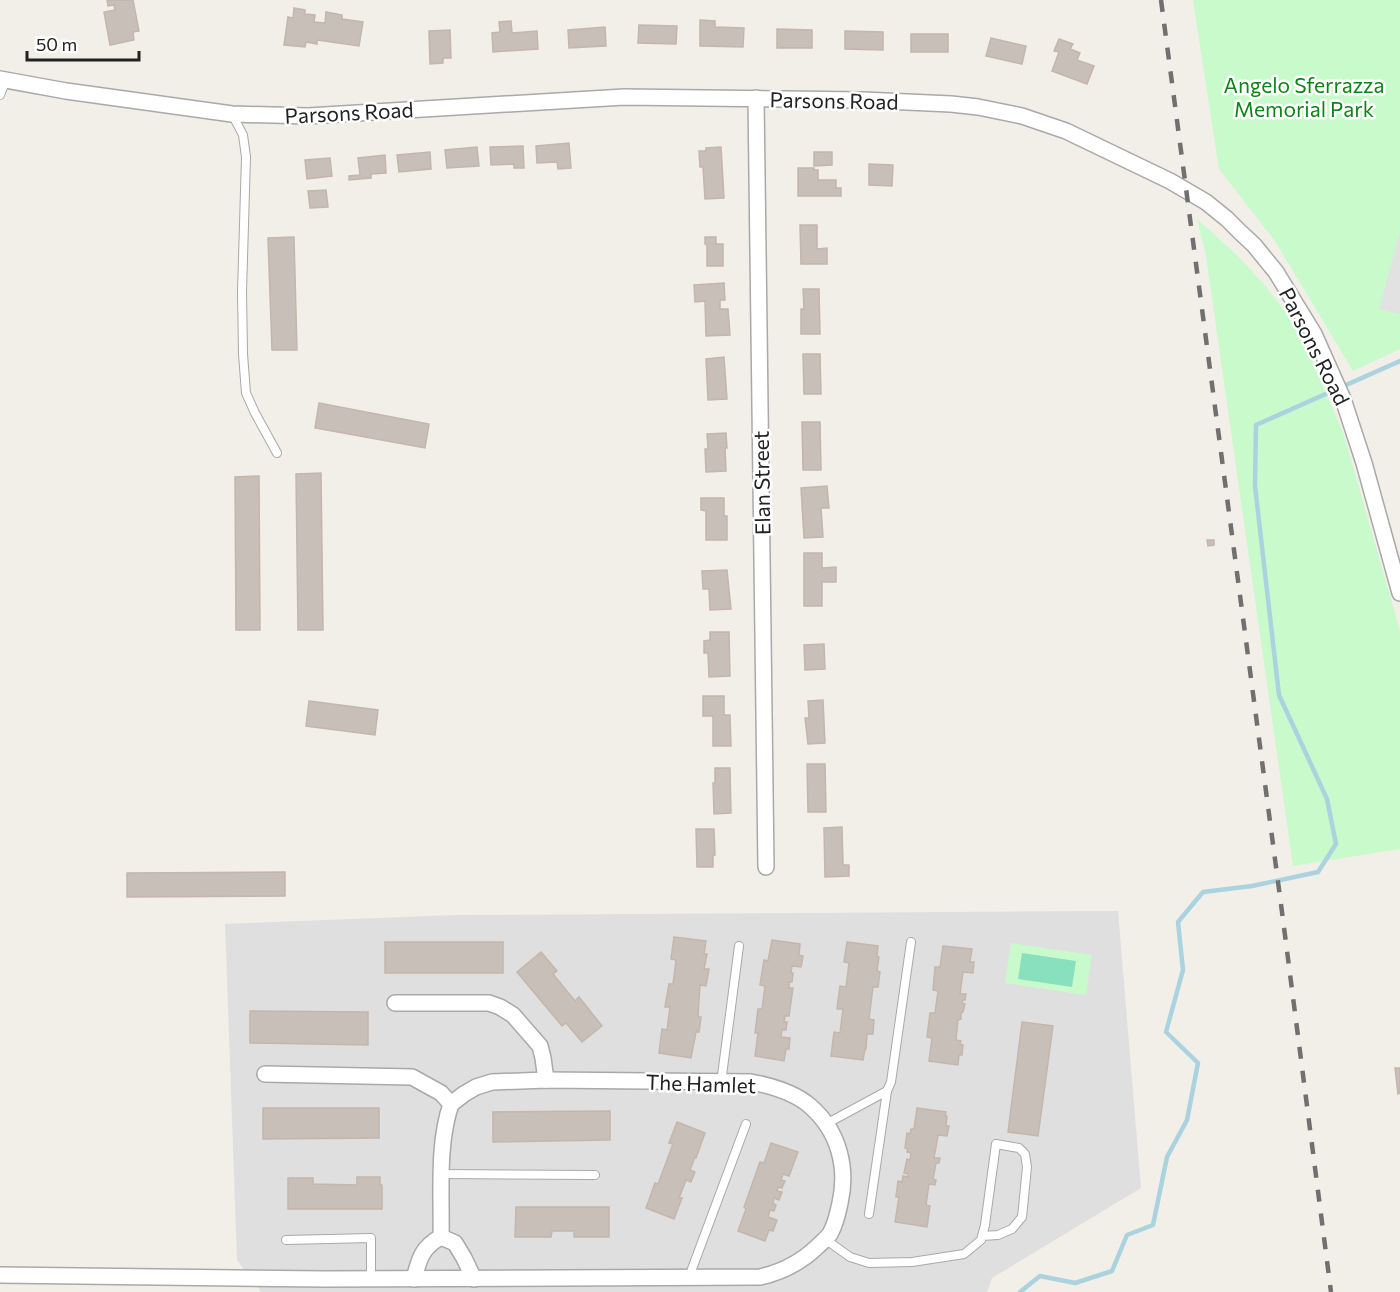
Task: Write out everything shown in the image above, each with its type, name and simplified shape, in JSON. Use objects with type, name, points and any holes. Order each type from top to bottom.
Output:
[{"type":"street","name":"Parsons Road","points":[[3,79],[66,91],[232,114],[308,116],[624,97],[756,98],[909,102],[978,107],[1040,121],[1133,162],[1206,202],[1254,245],[1276,272],[1314,334],[1343,399],[1364,463],[1400,592]]},
{"type":"street","name":"Elan Street","points":[[756,98],[766,867]]},
{"type":"street","points":[[395,1003],[489,1004],[500,1007],[513,1015],[540,1046],[546,1080]]},
{"type":"street","points":[[265,1074],[412,1077],[441,1093],[451,1104],[445,1121],[442,1150],[441,1237]]},
{"type":"street","name":"The Hamlet","points":[[0,1275],[294,1285],[371,1279],[749,1277],[774,1274],[804,1259],[831,1232],[838,1214],[843,1190],[843,1171],[842,1159],[836,1142],[826,1124],[811,1106],[784,1090],[770,1085],[751,1082],[546,1080],[492,1083],[476,1087],[451,1104]]},
{"type":"street","points":[[441,1237],[454,1244],[474,1279]]},
{"type":"street","points":[[414,1279],[418,1260],[429,1243],[441,1237]]},
{"type":"lane","points":[[0,94],[3,79]]},
{"type":"lane","points":[[232,114],[243,135],[246,157],[242,291],[246,393],[277,453]]},
{"type":"lane","points":[[869,1214],[911,942]]},
{"type":"lane","points":[[721,1083],[739,946]]},
{"type":"lane","points":[[826,1124],[887,1091]]},
{"type":"lane","points":[[689,1277],[746,1124]]},
{"type":"lane","points":[[825,1239],[850,1257],[869,1263],[912,1262],[964,1254],[981,1240],[996,1144],[1018,1148],[1025,1154],[1027,1167],[1022,1217],[1012,1229],[998,1235],[982,1236]]},
{"type":"lane","points":[[442,1174],[595,1175]]},
{"type":"lane","points":[[286,1240],[372,1238],[371,1279]]},
{"type":"shaded area","points":[[1400,232],[1400,314],[1379,309]]},
{"type":"shaded area","points":[[1118,911],[1141,1188],[992,1278],[987,1292],[261,1292],[237,1260],[225,924],[456,915]]},
{"type":"green space","name":"Angelo Sferrazza Memorial Park","points":[[1193,0],[1400,0],[1400,349],[1353,371],[1275,241],[1219,169]]},
{"type":"green space","points":[[1197,219],[1236,254],[1288,315],[1307,348],[1344,435],[1400,631],[1400,849],[1293,866],[1206,256]]},
{"type":"green space","points":[[1011,943],[1092,955],[1086,995],[1005,983]]},
{"type":"green space","points":[[1022,953],[1076,961],[1072,987],[1018,979]]},
{"type":"building","points":[[107,0],[133,0],[139,31],[133,32],[134,40],[110,45],[104,12],[115,10],[114,5],[108,6]]},
{"type":"building","points":[[294,8],[305,10],[305,14],[315,15],[314,22],[325,23],[326,12],[342,15],[342,19],[363,22],[359,46],[317,40],[317,44],[306,42],[305,47],[284,45],[288,17],[293,18]]},
{"type":"building","points":[[700,20],[715,21],[715,27],[744,28],[743,47],[700,46]]},
{"type":"building","points":[[511,21],[512,33],[537,31],[538,49],[493,52],[492,33],[500,32],[499,22]]},
{"type":"building","points":[[639,25],[677,26],[676,44],[638,43]]},
{"type":"building","points":[[605,27],[606,46],[569,48],[568,30]]},
{"type":"building","points":[[777,29],[812,30],[812,48],[777,48]]},
{"type":"building","points":[[450,30],[451,58],[443,58],[443,63],[430,64],[429,31]]},
{"type":"building","points":[[845,31],[883,32],[883,50],[845,49]]},
{"type":"building","points":[[911,34],[948,34],[948,52],[911,52]]},
{"type":"building","points":[[991,38],[1026,46],[1022,64],[986,56]]},
{"type":"building","points":[[1059,39],[1073,44],[1070,49],[1080,53],[1077,60],[1094,66],[1087,84],[1052,71],[1059,52],[1054,51]]},
{"type":"building","points":[[569,143],[571,168],[558,169],[557,162],[537,163],[536,146]]},
{"type":"building","points":[[523,146],[524,168],[514,168],[514,164],[491,165],[490,147]]},
{"type":"building","points":[[477,147],[479,166],[447,168],[445,150]]},
{"type":"building","points":[[721,147],[724,198],[705,199],[703,167],[700,167],[699,151]]},
{"type":"building","points":[[430,152],[431,169],[399,172],[397,155]]},
{"type":"building","points":[[814,152],[832,152],[832,165],[814,166]]},
{"type":"building","points":[[385,155],[386,173],[371,174],[371,178],[349,180],[349,176],[360,175],[358,158]]},
{"type":"building","points":[[330,158],[332,176],[307,179],[305,160]]},
{"type":"building","points":[[869,164],[893,165],[892,186],[869,185]]},
{"type":"building","points":[[798,168],[818,170],[818,180],[836,180],[836,188],[841,188],[841,196],[798,196]]},
{"type":"building","points":[[326,190],[328,207],[310,208],[308,191]]},
{"type":"building","points":[[800,225],[817,225],[817,249],[827,248],[827,264],[801,264]]},
{"type":"building","points":[[294,237],[297,350],[272,350],[268,238]]},
{"type":"building","points":[[705,237],[716,237],[716,244],[723,244],[723,266],[707,266]]},
{"type":"building","points":[[724,283],[725,300],[720,300],[720,309],[728,309],[730,335],[706,336],[705,301],[695,302],[694,285]]},
{"type":"building","points":[[803,289],[819,289],[820,334],[801,334],[801,309],[804,309]]},
{"type":"building","points":[[803,354],[820,354],[821,394],[804,394]]},
{"type":"building","points":[[724,357],[727,399],[708,400],[706,359]]},
{"type":"building","points":[[319,403],[429,424],[425,448],[315,428]]},
{"type":"building","points":[[802,422],[820,422],[821,470],[803,470]]},
{"type":"building","points":[[726,433],[726,471],[706,472],[707,434]]},
{"type":"building","points":[[321,473],[323,630],[298,630],[296,474]]},
{"type":"building","points":[[259,476],[260,630],[236,630],[235,477]]},
{"type":"building","points":[[827,486],[829,508],[821,508],[823,537],[804,538],[801,488]]},
{"type":"building","points":[[701,498],[724,498],[727,540],[706,540],[706,511],[701,510]]},
{"type":"building","points":[[1207,540],[1214,540],[1214,545],[1208,546]]},
{"type":"building","points":[[804,553],[822,553],[822,568],[836,567],[836,582],[822,582],[822,606],[804,606]]},
{"type":"building","points":[[727,570],[731,609],[710,610],[709,589],[703,589],[702,571]]},
{"type":"building","points":[[710,632],[729,632],[730,676],[709,677],[708,653],[704,653],[704,641],[710,640]]},
{"type":"building","points":[[824,644],[825,669],[805,670],[804,645]]},
{"type":"building","points":[[703,696],[724,696],[724,715],[730,715],[731,746],[713,746],[713,716],[703,716]]},
{"type":"building","points":[[823,700],[825,743],[808,744],[805,718],[809,718],[808,701]]},
{"type":"building","points":[[309,701],[378,710],[375,735],[306,726]]},
{"type":"building","points":[[807,764],[825,764],[826,812],[808,812]]},
{"type":"building","points":[[715,768],[730,768],[731,813],[714,814]]},
{"type":"building","points":[[842,827],[843,865],[849,865],[849,876],[825,877],[824,828]]},
{"type":"building","points":[[696,829],[714,829],[713,867],[697,867]]},
{"type":"building","points":[[285,872],[285,896],[127,897],[127,873]]},
{"type":"building","points":[[674,937],[706,941],[704,954],[707,954],[704,969],[709,969],[706,986],[700,985],[698,1017],[701,1017],[691,1058],[659,1053],[662,1029],[667,1030],[670,1007],[665,1007],[669,984],[673,984],[676,960],[671,959]]},
{"type":"building","points":[[772,940],[800,944],[799,955],[803,956],[801,967],[792,966],[792,982],[789,982],[789,988],[793,988],[789,1016],[785,1016],[786,1030],[782,1030],[781,1037],[790,1038],[789,1049],[786,1049],[784,1061],[755,1056],[758,1009],[762,1009],[765,986],[760,985],[764,960],[768,961]]},
{"type":"building","points":[[385,942],[503,942],[503,973],[385,973]]},
{"type":"building","points":[[847,942],[878,946],[877,971],[880,972],[878,987],[873,987],[869,1019],[874,1020],[873,1034],[867,1034],[863,1060],[831,1056],[834,1032],[840,1033],[843,1009],[837,1009],[840,986],[846,987],[849,963],[844,962]]},
{"type":"building","points":[[943,946],[972,949],[970,962],[974,962],[973,973],[963,972],[960,994],[966,994],[962,1003],[965,1004],[961,1019],[958,1020],[956,1040],[961,1041],[960,1044],[963,1045],[958,1065],[929,1061],[932,1038],[927,1037],[930,1013],[935,1013],[938,991],[933,990],[935,967],[940,967]]},
{"type":"building","points":[[541,952],[557,971],[553,974],[575,1001],[579,997],[602,1026],[582,1042],[566,1023],[562,1026],[517,972]]},
{"type":"building","points":[[250,1011],[368,1012],[368,1045],[250,1043]]},
{"type":"building","points":[[1022,1022],[1053,1026],[1038,1136],[1008,1132]]},
{"type":"building","points":[[1395,1068],[1400,1068],[1400,1093],[1398,1094]]},
{"type":"building","points":[[263,1108],[379,1108],[379,1138],[263,1139]]},
{"type":"building","points":[[917,1108],[946,1112],[946,1126],[949,1126],[947,1136],[938,1135],[934,1158],[940,1158],[939,1163],[936,1163],[933,1179],[936,1180],[935,1185],[929,1184],[926,1205],[930,1206],[927,1227],[895,1222],[899,1197],[896,1197],[898,1181],[902,1182],[903,1176],[908,1177],[908,1174],[904,1173],[911,1153],[905,1148],[907,1133],[910,1134],[911,1129],[914,1129]]},
{"type":"building","points":[[610,1111],[610,1140],[493,1142],[493,1112]]},
{"type":"building","points":[[677,1122],[705,1133],[690,1170],[695,1172],[691,1182],[686,1180],[674,1219],[646,1208],[673,1144],[669,1143]]},
{"type":"building","points":[[771,1143],[798,1152],[789,1176],[783,1174],[781,1180],[785,1181],[782,1188],[778,1187],[777,1191],[782,1192],[779,1200],[774,1198],[773,1203],[776,1205],[774,1211],[770,1210],[768,1217],[777,1220],[773,1231],[769,1230],[765,1241],[738,1231],[760,1162],[764,1163]]},
{"type":"building","points":[[357,1177],[380,1177],[382,1209],[288,1209],[288,1178],[313,1178],[313,1184],[357,1185]]},
{"type":"building","points":[[516,1207],[609,1207],[609,1237],[574,1237],[574,1231],[552,1231],[551,1237],[515,1237]]},
{"type":"waterway","points":[[1020,1292],[1040,1276],[1075,1283],[1112,1271],[1127,1235],[1153,1225],[1167,1157],[1187,1120],[1198,1063],[1166,1032],[1183,970],[1178,922],[1203,892],[1252,886],[1318,872],[1336,844],[1327,799],[1279,695],[1255,486],[1256,425],[1400,361]]},
{"type":"railway","points":[[1161,0],[1331,1292]]}]
